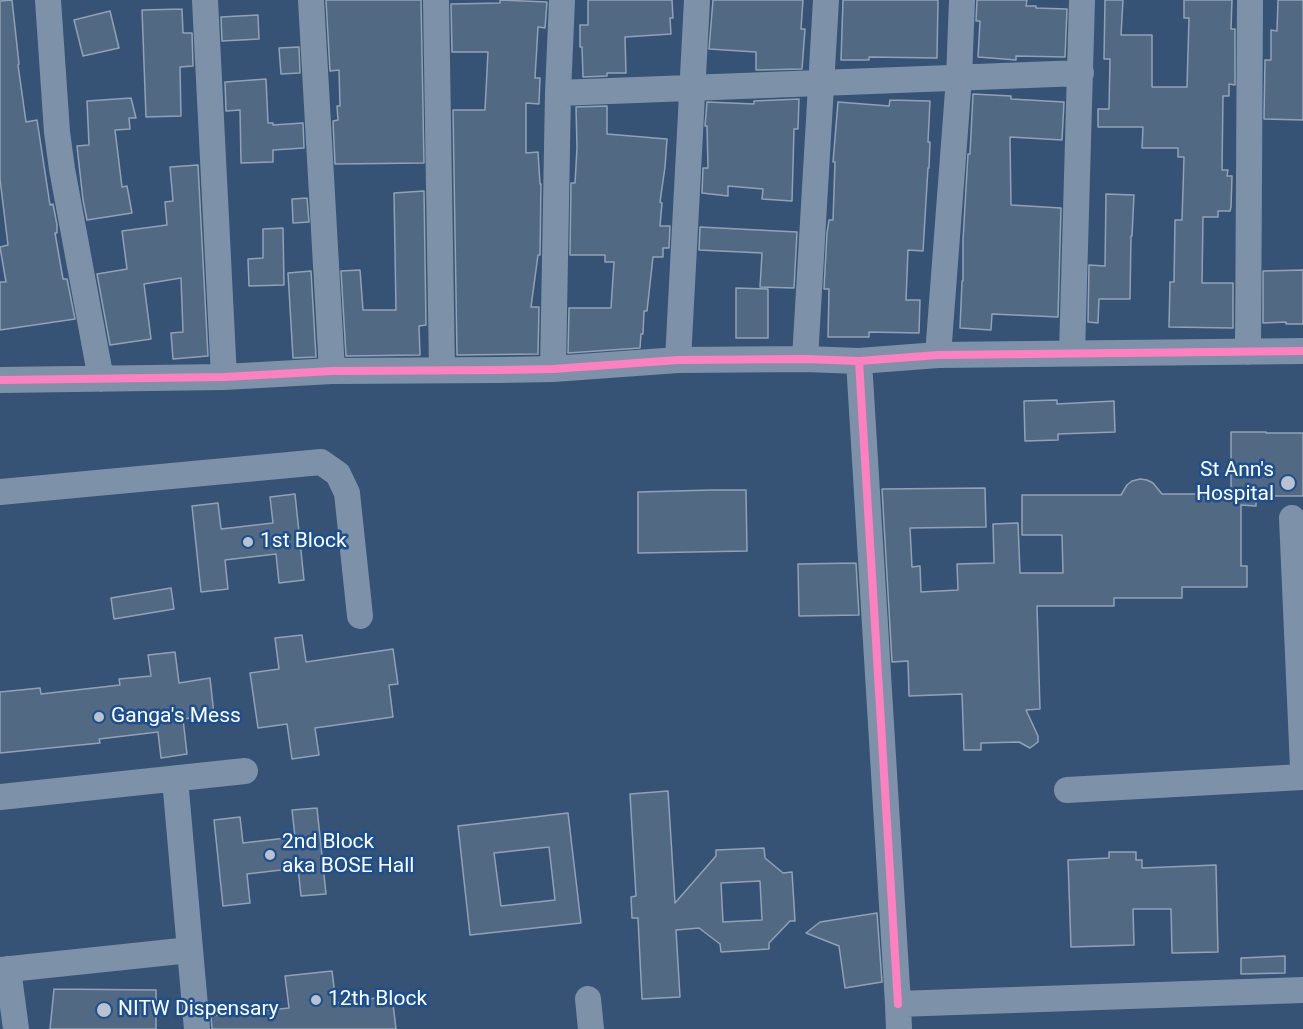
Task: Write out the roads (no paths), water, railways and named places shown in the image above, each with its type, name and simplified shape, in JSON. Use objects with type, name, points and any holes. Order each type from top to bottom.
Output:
[{"type":"street","points":[[48,0],[57,132],[62,169],[101,379]]},
{"type":"street","points":[[205,0],[224,377]]},
{"type":"street","points":[[311,0],[332,371]]},
{"type":"street","points":[[436,0],[442,370]]},
{"type":"street","points":[[553,369],[562,0]]},
{"type":"street","points":[[678,360],[697,0]]},
{"type":"street","points":[[805,359],[826,0]]},
{"type":"street","points":[[938,355],[962,0]]},
{"type":"street","points":[[1072,353],[1082,0]]},
{"type":"street","points":[[1248,352],[1250,0]]},
{"type":"street","points":[[558,93],[1081,73]]},
{"type":"street","points":[[0,380],[224,377],[332,371],[553,369],[678,360],[859,361],[938,355],[1303,351]]},
{"type":"street","points":[[859,361],[898,1017],[1303,990]]},
{"type":"street","points":[[0,492],[321,462],[338,474],[347,493],[360,616]]},
{"type":"street","points":[[1292,518],[1303,768]]},
{"type":"street","points":[[0,797],[244,771]]},
{"type":"street","points":[[1068,790],[1303,777]]},
{"type":"street","points":[[175,779],[197,1029]]},
{"type":"street","points":[[16,1029],[4,970],[190,950]]},
{"type":"street","points":[[588,999],[591,1029]]},
{"type":"place","name":"St Ann's Hospital","points":[[1288,483]]},
{"type":"place","name":"1st Block","points":[[248,542]]},
{"type":"place","name":"Ganga's Mess","points":[[99,717]]},
{"type":"place","name":"2nd Block aka BOSE Hall","points":[[270,855]]},
{"type":"place","name":"12th Block","points":[[316,1000]]},
{"type":"place","name":"NITW Dispensary","points":[[104,1010]]}]
